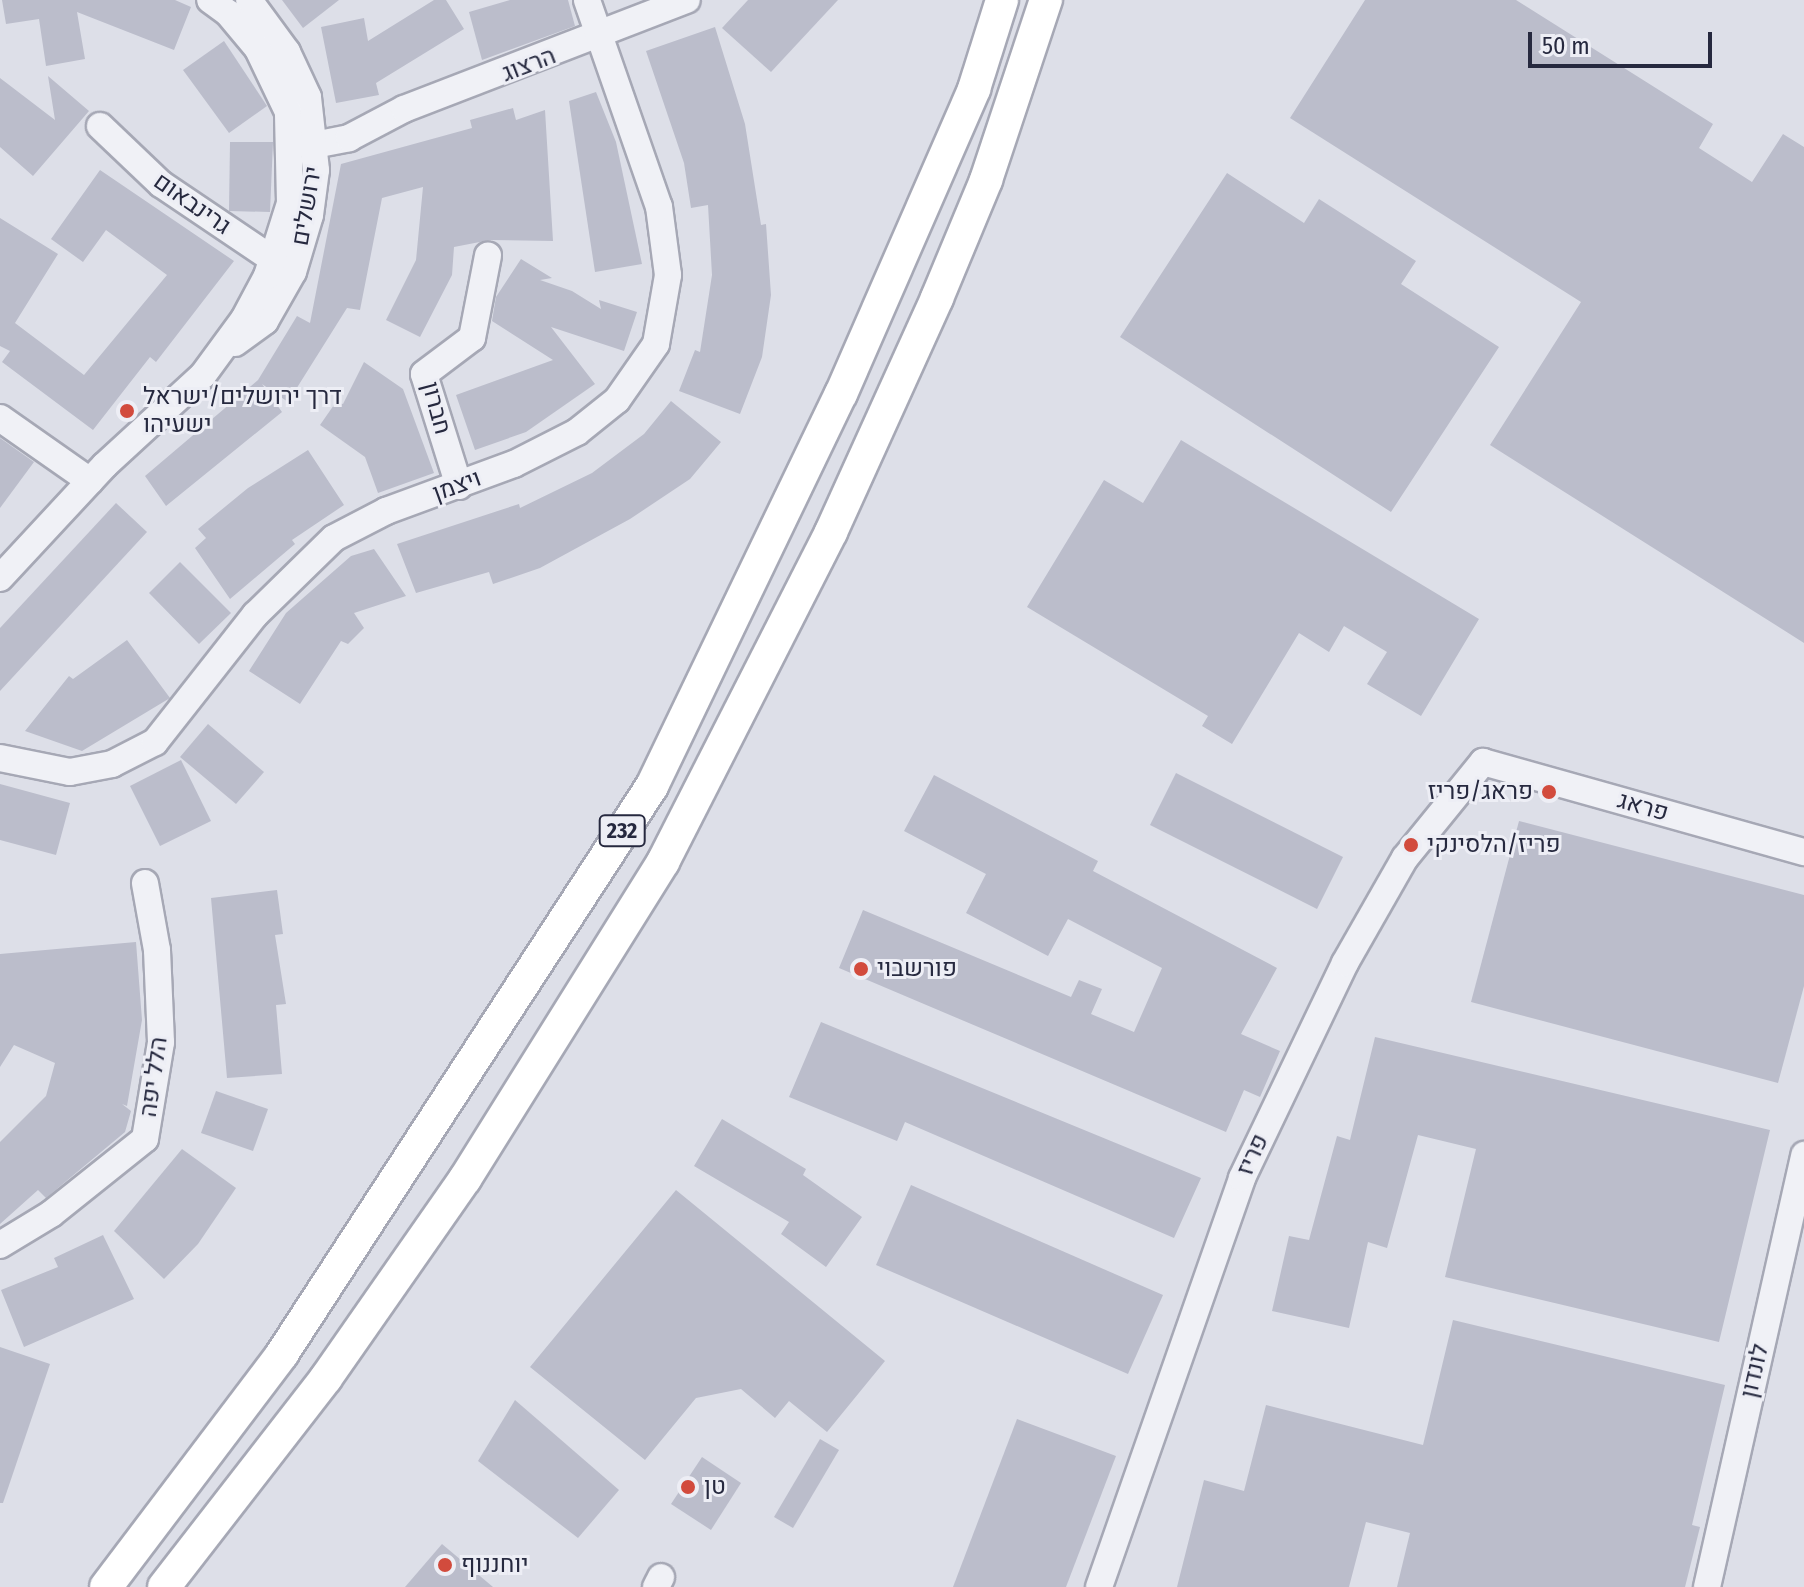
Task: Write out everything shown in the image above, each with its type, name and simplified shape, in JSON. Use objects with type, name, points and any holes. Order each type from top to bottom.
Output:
[{"type":"main road","name":"232","points":[[106,1587],[282,1354],[652,786],[841,394],[974,89],[1002,0]]},
{"type":"main road","name":"232","points":[[164,1587],[326,1378],[465,1179],[663,862],[831,532],[937,298],[986,180],[1046,0]]},
{"type":"street","name":"ירושלים","points":[[210,0],[228,13],[274,77],[288,112],[306,138]]},
{"type":"street","name":"ירושלים","points":[[0,578],[90,481],[223,352],[265,321],[283,267],[290,203],[306,138],[308,97],[287,52],[249,0]]},
{"type":"street","name":"ויצמן","points":[[0,758],[70,772],[112,764],[155,742],[264,605],[334,538],[386,511],[459,486],[577,432],[617,400],[656,344],[668,275],[659,207],[587,0]]},
{"type":"street","name":"הרצוג","points":[[306,138],[349,138],[370,124],[600,38],[687,0]]},
{"type":"street","name":"גרינבאום","points":[[100,126],[161,184],[283,267]]},
{"type":"street","name":"חברון","points":[[459,486],[424,374],[472,338],[488,256]]},
{"type":"street","points":[[0,418],[90,481]]},
{"type":"street","name":"פראג","points":[[1483,762],[1804,852]]},
{"type":"street","name":"פריז","points":[[1099,1587],[1242,1178],[1345,963],[1405,858],[1483,762]]},
{"type":"street","name":"הלל יפה","points":[[0,1245],[51,1214],[145,1139],[161,1042],[157,950],[145,883]]},
{"type":"street","name":"לונדון","points":[[1707,1587],[1804,1155]]},
{"type":"building","points":[[2,0],[175,0],[191,7],[174,50],[77,12],[85,59],[46,66],[39,19],[6,24]]},
{"type":"building","points":[[282,0],[339,0],[303,28]]},
{"type":"building","points":[[434,0],[446,0],[464,29],[376,83],[379,95],[336,103],[321,27],[364,18],[368,41]]},
{"type":"building","points":[[510,0],[568,0],[575,26],[482,60],[469,12]]},
{"type":"building","points":[[748,0],[838,0],[771,72],[722,28]]},
{"type":"building","points":[[1365,0],[1516,0],[1713,124],[1699,148],[1752,182],[1783,134],[1804,147],[1804,643],[1490,445],[1581,302],[1290,118]]},
{"type":"building","points":[[715,27],[745,124],[761,225],[766,224],[771,295],[762,357],[740,414],[679,391],[695,350],[700,352],[712,275],[708,205],[691,208],[684,163],[646,51]]},
{"type":"building","points":[[224,41],[267,106],[229,133],[183,70]]},
{"type":"building","points":[[48,76],[89,111],[33,176],[0,147],[0,78],[55,120]]},
{"type":"building","points":[[596,92],[616,142],[642,264],[595,272],[569,101]]},
{"type":"building","points":[[513,108],[516,120],[545,110],[553,241],[490,240],[454,247],[452,275],[420,337],[386,320],[416,260],[423,187],[382,198],[360,310],[347,308],[288,402],[262,384],[282,412],[166,506],[145,476],[258,380],[297,316],[310,323],[341,164],[472,128],[470,120]]},
{"type":"building","points":[[230,142],[273,142],[270,212],[229,211]]},
{"type":"building","points":[[100,170],[234,261],[156,362],[150,357],[93,430],[2,362],[10,351],[0,346],[0,218],[58,254],[15,323],[84,375],[167,275],[106,230],[83,262],[51,239]]},
{"type":"building","points":[[1227,173],[1304,223],[1319,199],[1416,261],[1401,284],[1499,347],[1391,512],[1120,337]]},
{"type":"building","points":[[521,259],[552,278],[540,280],[572,291],[601,309],[599,300],[637,312],[624,351],[551,327],[595,384],[526,432],[475,450],[456,395],[553,360],[492,321],[496,297]]},
{"type":"building","points":[[364,362],[403,389],[434,473],[378,493],[365,457],[320,425],[336,402],[343,404]]},
{"type":"building","points":[[671,401],[721,442],[690,479],[630,519],[540,568],[493,584],[489,572],[416,593],[397,544],[519,504],[520,508],[592,473],[644,434]]},
{"type":"building","points":[[0,438],[34,462],[0,508]]},
{"type":"building","points":[[1181,440],[1479,619],[1421,716],[1367,684],[1387,652],[1344,626],[1329,652],[1299,633],[1232,744],[1202,726],[1208,716],[1027,607],[1104,480],[1143,503]]},
{"type":"building","points":[[308,450],[344,505],[292,540],[295,544],[230,599],[195,548],[206,538],[198,529],[248,488]]},
{"type":"building","points":[[116,503],[147,532],[0,691],[0,628]]},
{"type":"building","points":[[374,549],[406,596],[354,613],[364,628],[348,644],[341,641],[300,704],[249,671],[286,613],[351,556]]},
{"type":"building","points":[[180,562],[231,613],[199,644],[149,593]]},
{"type":"building","points":[[127,640],[170,698],[82,751],[25,731],[69,676],[73,679]]},
{"type":"building","points":[[208,724],[264,772],[236,804],[180,757]]},
{"type":"building","points":[[181,760],[211,821],[160,846],[130,786]]},
{"type":"building","points":[[1176,773],[1343,857],[1317,909],[1150,825]]},
{"type":"building","points":[[934,775],[1098,861],[1093,871],[1277,968],[1241,1034],[1280,1051],[1260,1097],[1244,1090],[1226,1132],[839,968],[863,910],[1071,997],[1079,980],[1102,989],[1091,1014],[1134,1032],[1162,968],[1068,919],[1048,956],[966,913],[986,874],[904,831]]},
{"type":"building","points":[[0,784],[70,803],[56,855],[0,840]]},
{"type":"building","points":[[1519,821],[1804,895],[1804,986],[1778,1083],[1471,1002]]},
{"type":"building","points":[[277,890],[283,934],[275,935],[286,1004],[276,1005],[282,1074],[227,1078],[211,898]]},
{"type":"building","points":[[136,942],[142,1020],[127,1106],[122,1104],[131,1111],[125,1132],[46,1198],[38,1190],[0,1224],[0,1142],[46,1096],[55,1063],[14,1045],[0,1067],[0,954]]},
{"type":"building","points":[[821,1022],[1201,1178],[1174,1238],[905,1122],[897,1141],[789,1097]]},
{"type":"building","points":[[1375,1037],[1770,1130],[1719,1342],[1445,1277],[1476,1149],[1418,1135],[1387,1248],[1368,1242],[1349,1328],[1272,1311],[1289,1236],[1309,1240],[1337,1136],[1350,1140]]},
{"type":"building","points":[[216,1091],[268,1109],[253,1151],[201,1133]]},
{"type":"building","points":[[722,1119],[806,1169],[803,1175],[862,1217],[826,1267],[781,1234],[789,1222],[694,1166]]},
{"type":"building","points":[[182,1149],[236,1188],[198,1244],[164,1279],[114,1231]]},
{"type":"building","points":[[911,1185],[1163,1295],[1128,1374],[876,1265]]},
{"type":"building","points":[[676,1190],[885,1361],[827,1432],[789,1401],[775,1418],[741,1389],[696,1398],[645,1460],[530,1367]]},
{"type":"building","points":[[103,1235],[134,1299],[24,1347],[1,1290],[58,1267],[54,1258]]},
{"type":"building","points":[[1453,1320],[1725,1385],[1692,1525],[1700,1527],[1685,1587],[1397,1587],[1410,1533],[1366,1522],[1349,1587],[1177,1587],[1204,1480],[1244,1491],[1266,1405],[1423,1445]]},
{"type":"building","points":[[0,1347],[50,1364],[3,1503],[0,1503]]},
{"type":"building","points":[[515,1400],[619,1490],[578,1538],[478,1461]]},
{"type":"building","points":[[1017,1419],[1116,1456],[1066,1587],[953,1587]]},
{"type":"building","points":[[820,1439],[839,1450],[793,1528],[774,1517]]},
{"type":"building","points":[[702,1457],[741,1483],[711,1530],[671,1504]]},
{"type":"building","name":"יוחננוף","points":[[442,1544],[493,1587],[405,1587]]},
{"type":"place","name":"דרך ירושלים/ישראל ישעיהו","points":[[127,411]]},
{"type":"place","name":"פראג/פריז","points":[[1549,792]]},
{"type":"place","name":"פריז/הלסינקי","points":[[1411,845]]},
{"type":"place","name":"פורשבוי","points":[[861,969]]},
{"type":"place","name":"טן","points":[[688,1487]]},
{"type":"place","name":"יוחננוף","points":[[445,1565]]}]
